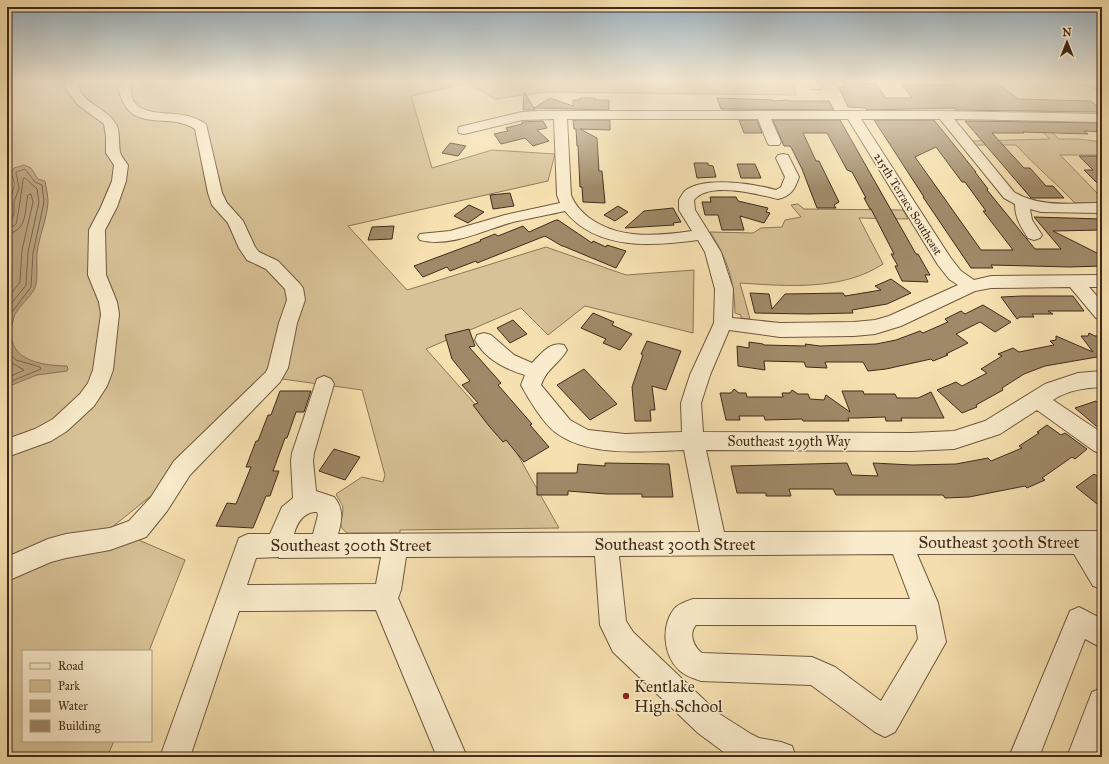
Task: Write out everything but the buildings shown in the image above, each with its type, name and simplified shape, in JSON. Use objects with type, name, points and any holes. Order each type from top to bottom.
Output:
[{"type":"street","points":[[7,448],[43,435],[65,421],[90,396],[97,386],[103,370],[110,314],[108,302],[97,274],[97,230],[119,181],[121,169],[113,152],[113,136],[110,124],[103,117]]},
{"type":"street","points":[[7,569],[48,551],[122,536],[136,528],[147,519],[160,504],[182,468],[274,377],[278,368],[288,323],[296,300],[294,288],[272,265],[253,256],[247,248],[235,221],[220,206],[215,193],[201,127],[192,120],[158,117]]},
{"type":"street","points":[[464,130],[519,117]]},
{"type":"street","points":[[560,117],[564,195],[567,206],[583,222],[603,233],[620,238],[642,240],[671,239],[702,235]]},
{"type":"street","points":[[763,117],[774,142]]},
{"type":"street","name":"215th Terrace Southeast","points":[[853,117],[944,261],[955,274],[971,286]]},
{"type":"street","points":[[945,117],[1009,195],[1031,206],[1048,208],[1102,208]]},
{"type":"street","points":[[1031,117],[1102,118]]},
{"type":"street","points":[[714,544],[693,441],[691,403],[700,375],[723,323],[724,289],[713,252],[687,210],[685,204],[688,196],[692,192],[711,187],[759,189],[778,195],[788,188],[792,177],[783,158]]},
{"type":"street","points":[[1022,202],[1022,215],[1024,222],[1034,235]]},
{"type":"street","points":[[426,237],[451,236],[510,218],[567,206]]},
{"type":"street","points":[[1075,281],[1102,314]]},
{"type":"street","points":[[723,323],[780,330],[854,329],[875,327],[895,322],[971,286],[990,282],[1102,281]]},
{"type":"street","points":[[484,340],[506,361],[536,371],[557,350]]},
{"type":"street","name":"Southeast 299th Way","points":[[536,371],[531,385],[537,396],[562,426],[584,438],[625,442],[911,442],[954,440],[992,428],[1052,390],[1068,384],[1092,379],[1102,379]]},
{"type":"street","points":[[305,502],[302,461],[303,453],[324,384]]},
{"type":"street","points":[[1038,400],[1102,445]]},
{"type":"street","points":[[279,546],[288,518],[292,511],[305,502],[320,502],[328,508],[330,515],[322,545]]},
{"type":"street","points":[[1091,542],[1102,577]]},
{"type":"street","name":"Southeast 300th Street","points":[[230,598],[248,546],[1091,542]]},
{"type":"street","points":[[900,543],[927,612],[932,630],[932,642],[885,722],[824,677],[812,671],[701,667],[691,663],[683,653],[680,642],[679,628],[683,618],[693,612],[927,612]]},
{"type":"street","points":[[384,597],[388,590],[395,545]]},
{"type":"street","points":[[606,545],[613,625],[623,642],[708,723],[740,745],[759,753],[781,757]]},
{"type":"street","points":[[175,757],[230,598],[384,597]]},
{"type":"street","points":[[384,597],[452,757]]},
{"type":"street","points":[[1024,757],[1079,620],[1102,634]]},
{"type":"street","points":[[1082,757],[1102,702]]},
{"type":"green space","points":[[7,117],[417,117],[432,168],[492,150],[555,154],[548,181],[348,226],[407,290],[546,247],[626,275],[694,270],[693,333],[585,306],[548,335],[521,308],[426,349],[514,448],[559,528],[400,530],[400,533],[347,533],[341,525],[343,507],[336,494],[362,477],[383,482],[385,475],[362,390],[268,377],[193,462],[111,528],[185,560],[149,650],[22,650],[22,742],[114,742],[107,757],[7,757]]},
{"type":"green space","points":[[1030,120],[1038,120],[1059,139],[1078,139],[1102,142],[1102,155],[1060,155],[1102,198],[1102,203],[1075,203],[1016,145],[976,145],[973,141],[1050,139]]},
{"type":"green space","points":[[798,204],[804,209],[903,210],[908,219],[859,218],[883,264],[867,273],[850,279],[814,285],[740,283],[750,319],[741,318],[741,315],[735,313],[733,290],[726,261],[710,232],[753,233],[761,228],[782,227],[785,220],[801,217],[791,205]]},
{"type":"water","points":[[24,165],[31,168],[38,179],[45,181],[48,202],[37,253],[36,286],[15,314],[12,329],[12,341],[16,350],[32,361],[43,364],[67,366],[68,369],[67,371],[37,375],[7,387],[7,228],[14,186],[11,173],[14,168]]},
{"type":"place","name":"Kentlake High School","points":[[626,696]]}]
